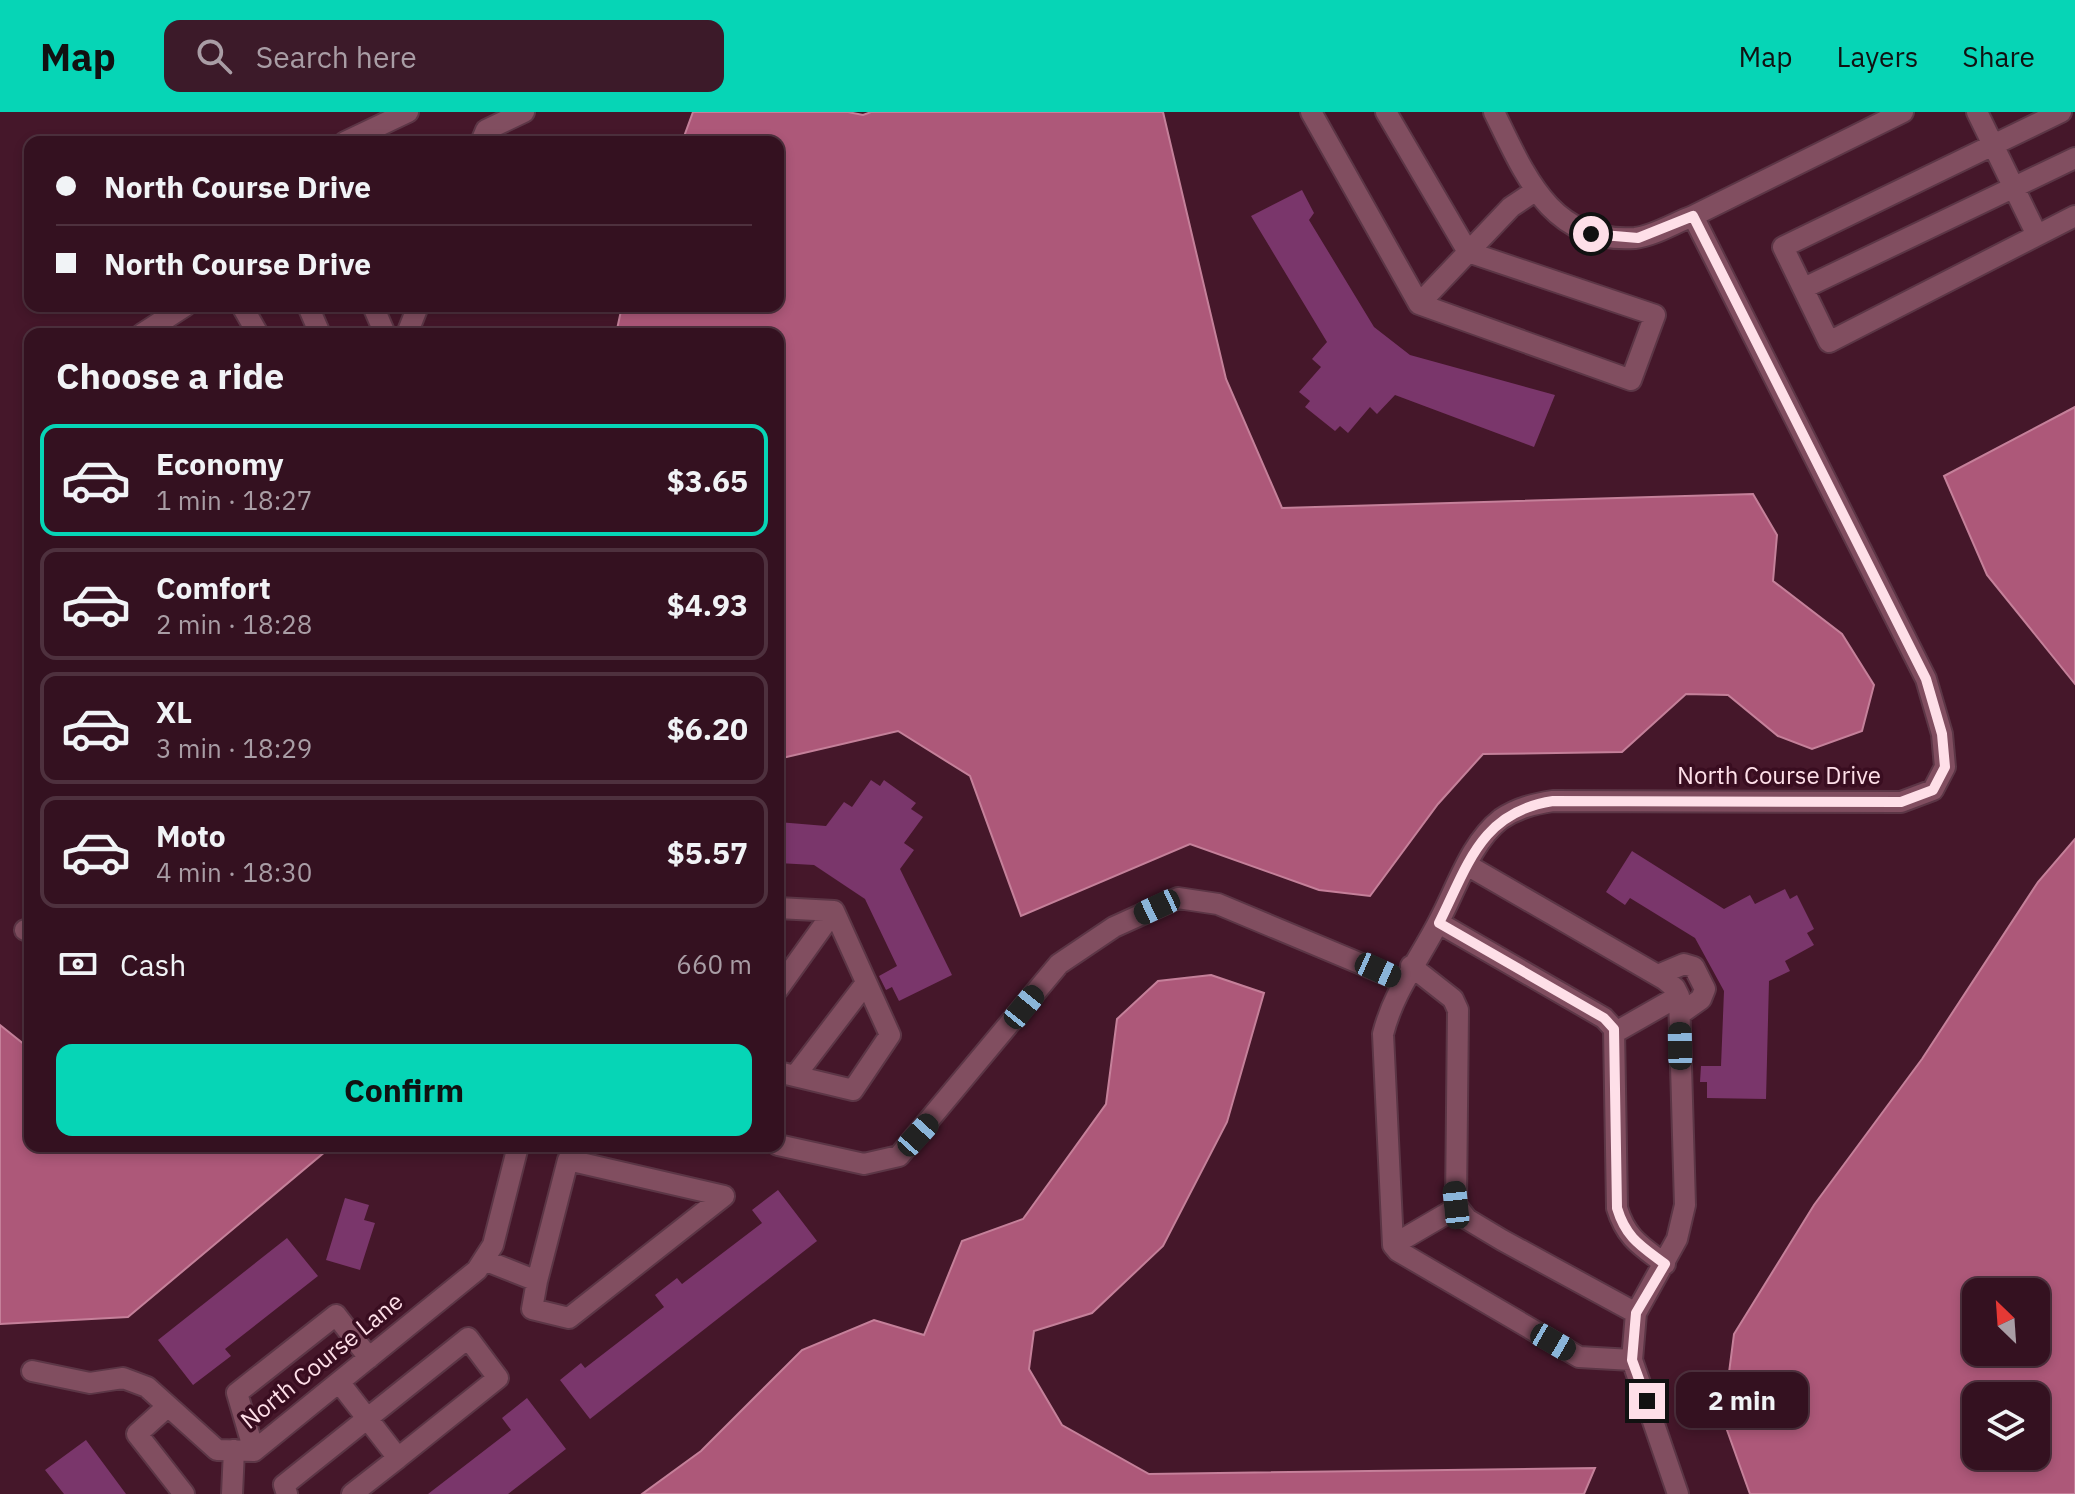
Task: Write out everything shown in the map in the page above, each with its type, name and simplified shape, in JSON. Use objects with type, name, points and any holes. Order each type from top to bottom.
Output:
[{"type":"street","points":[[358,136],[408,112]]},
{"type":"street","points":[[483,136],[524,112]]},
{"type":"street","points":[[1311,112],[1419,304],[1631,380],[1655,315],[1468,252],[1386,112]]},
{"type":"street","points":[[1494,112],[1535,191],[1549,207],[1591,234],[1638,238],[1693,216],[1903,112]]},
{"type":"street","points":[[1977,112],[2036,233]]},
{"type":"street","points":[[2061,112],[1783,247],[1829,342],[2036,233],[2075,216]]},
{"type":"street","points":[[1804,288],[2075,158]]},
{"type":"street","points":[[1419,304],[1511,207],[1535,191]]},
{"type":"street","name":"North Course Drive","points":[[1393,1245],[1383,1034],[1390,1006],[1406,974],[1439,923],[1467,865],[1500,820],[1527,805],[1553,801],[1901,802],[1933,790],[1945,767],[1942,734],[1926,679],[1693,216]]},
{"type":"street","points":[[151,328],[176,312]]},
{"type":"street","points":[[1467,865],[1658,975],[1675,988],[1679,1005],[1685,1205],[1677,1239],[1636,1313],[1632,1360],[1678,1494]]},
{"type":"street","points":[[784,1146],[864,1164],[899,1156],[1059,964],[1114,927],[1178,898],[1218,904],[1406,974],[1453,999],[1458,1010],[1454,1187],[1458,1207],[1467,1219],[1502,1240],[1636,1313]]},
{"type":"street","points":[[784,908],[834,911]]},
{"type":"street","points":[[834,911],[890,1035],[853,1090],[786,1074],[866,983]]},
{"type":"street","points":[[784,981],[834,911]]},
{"type":"street","points":[[1439,923],[1604,1018],[1614,1033],[1617,1208],[1623,1227],[1631,1238],[1665,1264]]},
{"type":"street","points":[[1614,1033],[1679,1005],[1701,999],[1705,989],[1694,967],[1684,964],[1658,975]]},
{"type":"street","name":"North Course Lane","points":[[32,1371],[90,1383],[123,1378],[147,1387],[217,1450],[244,1450],[339,1382],[477,1270],[493,1245],[516,1152]]},
{"type":"street","points":[[568,1160],[724,1196],[569,1318],[532,1309],[537,1281],[568,1160]]},
{"type":"street","points":[[1458,1207],[1393,1245],[1398,1251],[1579,1357],[1632,1360]]},
{"type":"street","points":[[484,1260],[537,1281]]},
{"type":"street","points":[[232,1494],[244,1450],[237,1393],[336,1315],[369,1358]]},
{"type":"street","points":[[287,1494],[284,1485],[468,1338],[498,1378],[352,1494]]},
{"type":"street","points":[[339,1382],[398,1458]]},
{"type":"street","points":[[168,1406],[137,1434],[184,1494]]},
{"type":"shaded area","points":[[693,112],[848,112],[863,115],[871,112],[1163,112],[1226,379],[1282,508],[1753,494],[1777,535],[1773,581],[1842,634],[1874,685],[1862,731],[1812,749],[1778,736],[1728,695],[1686,694],[1622,752],[1483,754],[1438,804],[1370,896],[1319,890],[1190,844],[1021,916],[970,776],[898,731],[784,758],[784,328],[617,328],[621,312],[784,312],[784,136],[684,136]]},
{"type":"shaded area","points":[[2075,407],[2075,684],[1987,575],[1944,476]]},
{"type":"shaded area","points":[[2075,839],[2075,1494],[1750,1494],[1723,1419],[1734,1334],[1814,1205],[1922,1059],[2038,882]]},
{"type":"shaded area","points":[[1211,975],[1264,993],[1227,1122],[1163,1246],[1092,1313],[1034,1331],[1029,1369],[1062,1425],[1149,1474],[1595,1468],[1584,1494],[642,1494],[701,1451],[802,1350],[874,1320],[924,1335],[962,1241],[1023,1219],[1106,1104],[1117,1019],[1158,981]]},
{"type":"shaded area","points":[[0,1025],[24,1044],[24,1152],[325,1152],[128,1317],[0,1324]]},
{"type":"building","points":[[1302,190],[1314,213],[1309,220],[1374,327],[1410,355],[1555,395],[1534,447],[1395,395],[1377,414],[1370,407],[1348,433],[1340,426],[1335,431],[1305,407],[1310,401],[1299,392],[1321,367],[1312,359],[1327,342],[1251,216]]},
{"type":"building","points":[[871,780],[880,786],[884,780],[916,803],[911,809],[923,817],[904,843],[914,850],[900,869],[952,975],[899,1001],[892,987],[886,990],[879,976],[897,966],[865,899],[814,865],[784,863],[784,822],[826,826],[844,802],[852,807]]},
{"type":"building","points":[[1632,851],[1724,909],[1750,895],[1755,904],[1785,889],[1790,899],[1797,895],[1814,929],[1807,933],[1814,945],[1785,961],[1790,971],[1769,981],[1766,1099],[1707,1098],[1707,1082],[1700,1082],[1701,1066],[1721,1066],[1724,991],[1695,938],[1630,898],[1625,905],[1606,892]]},
{"type":"building","points":[[778,1190],[817,1241],[590,1419],[560,1380],[581,1363],[585,1368],[664,1307],[655,1295],[677,1278],[682,1284],[762,1223],[752,1210]]},
{"type":"building","points":[[345,1198],[369,1205],[364,1220],[375,1223],[360,1270],[326,1260]]},
{"type":"building","points":[[287,1238],[318,1276],[225,1349],[231,1356],[193,1385],[158,1340]]},
{"type":"building","points":[[527,1398],[566,1449],[508,1494],[428,1494],[511,1430],[502,1418]]},
{"type":"building","points":[[86,1440],[126,1494],[64,1494],[45,1470]]},
{"type":"route","points":[[1591,234],[1638,238],[1693,216],[1926,679],[1942,734],[1945,767],[1933,790],[1901,802],[1553,801],[1527,805],[1500,820],[1485,837],[1467,865],[1439,923],[1604,1018],[1614,1029],[1617,1208],[1623,1227],[1631,1238],[1665,1264],[1636,1313],[1632,1360],[1647,1401]]}]
